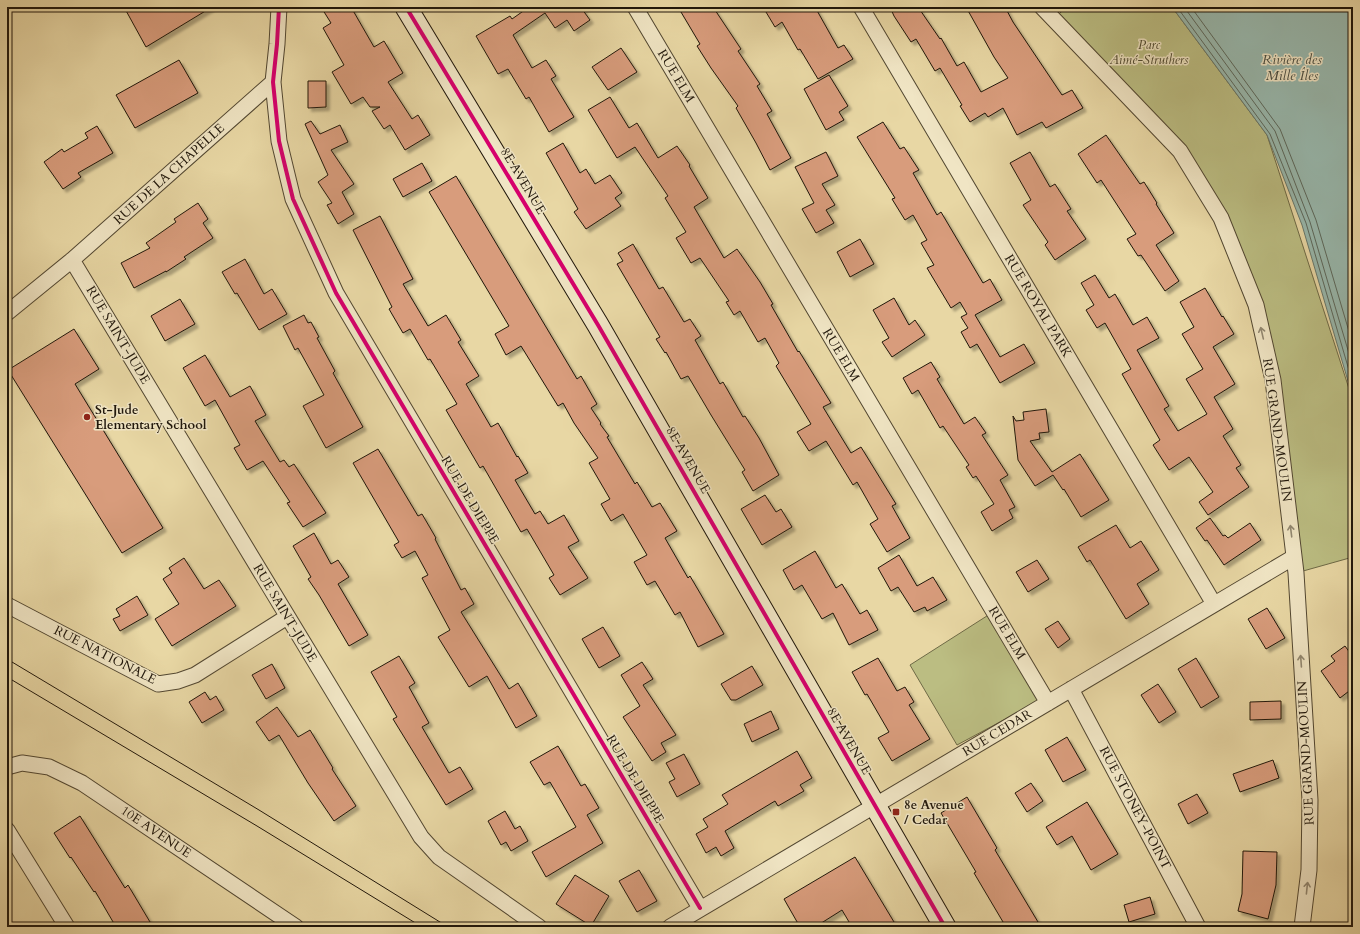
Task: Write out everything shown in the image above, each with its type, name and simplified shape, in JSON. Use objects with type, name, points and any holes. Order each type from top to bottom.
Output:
[{"type":"street","points":[[273,82],[279,7]]},
{"type":"street","name":"8E AVENUE","points":[[406,7],[598,325],[945,927]]},
{"type":"street","name":"RUE ELM","points":[[635,7],[1048,703]]},
{"type":"street","name":"RUE ROYAL PARK","points":[[861,7],[1214,604]]},
{"type":"street","name":"RUE GRAND-MOULIN","points":[[1042,7],[1180,151],[1221,218],[1256,305],[1271,372],[1294,557],[1310,800],[1309,870],[1302,927]]},
{"type":"street","name":"RUE DE LA CHAPELLE","points":[[7,313],[72,260],[273,82]]},
{"type":"street","name":"RUE DE DIEPPE","points":[[273,82],[279,141],[293,199],[336,293],[700,908]]},
{"type":"street","name":"RUE SAINT-JUDE","points":[[72,260],[421,837],[439,857],[539,927]]},
{"type":"street","name":"RUE CEDAR","points":[[700,908],[1294,557]]},
{"type":"street","name":"RUE NATIONALE","points":[[7,605],[158,684],[178,681],[195,675],[287,617]]},
{"type":"street","name":"RUE STONEY-POINT","points":[[1071,689],[1198,927]]},
{"type":"street","name":"10E AVENUE","points":[[7,767],[22,763],[49,767],[82,783],[296,927]]},
{"type":"street","points":[[7,830],[67,927]]},
{"type":"street","points":[[670,927],[700,908]]},
{"type":"green space","name":"Parc Aimé-Struthers","points":[[1067,7],[1172,7],[1267,135],[1353,401],[1353,557],[1296,573],[1256,305],[1180,151],[1054,18]]},
{"type":"green space","points":[[990,614],[1041,700],[957,745],[910,665]]},
{"type":"water","name":"Rivière des Mille Îles","points":[[1172,7],[1353,7],[1353,398],[1302,225],[1267,135]]},
{"type":"building","points":[[124,7],[212,7],[146,47]]},
{"type":"building","points":[[321,7],[351,7],[374,47],[384,41],[403,73],[388,82],[412,119],[418,115],[430,135],[405,150],[390,125],[384,129],[372,111],[380,107],[370,107],[363,97],[351,104],[332,72],[344,65],[323,28],[331,23]]},
{"type":"building","points":[[529,7],[586,7],[582,9],[590,20],[574,31],[567,20],[555,28],[545,13],[513,35],[532,68],[546,60],[556,76],[551,79],[574,117],[549,132],[529,97],[526,99],[508,69],[498,74],[476,36],[510,16],[512,19]]},
{"type":"building","points":[[678,7],[713,7],[741,49],[738,51],[760,84],[757,86],[772,111],[767,114],[791,158],[770,170],[736,108],[738,106],[697,46],[700,44]]},
{"type":"building","points":[[763,7],[815,7],[838,48],[844,45],[853,59],[818,79],[800,49],[798,50],[782,22],[775,27]]},
{"type":"building","points":[[890,7],[918,7],[940,39],[941,38],[957,66],[964,62],[981,92],[1008,78],[994,57],[966,7],[1005,7],[1013,22],[1062,95],[1072,90],[1083,108],[1046,128],[1042,122],[1017,135],[1003,108],[988,117],[985,113],[970,122],[960,106],[962,105],[940,68],[935,71],[916,39],[911,42],[894,16]]},
{"type":"building","points":[[621,48],[637,72],[608,90],[592,67]]},
{"type":"building","points":[[179,60],[198,93],[135,128],[116,95]]},
{"type":"building","points":[[829,75],[848,106],[839,112],[844,120],[826,130],[804,89]]},
{"type":"building","points":[[308,81],[326,81],[326,107],[308,108]]},
{"type":"building","points":[[610,97],[629,128],[637,123],[658,158],[677,146],[690,165],[689,166],[708,198],[694,207],[724,258],[737,249],[760,282],[773,304],[771,305],[798,352],[799,351],[831,403],[823,407],[851,453],[861,447],[896,504],[892,506],[910,538],[887,552],[870,524],[878,519],[857,482],[853,485],[826,441],[809,451],[797,432],[811,424],[776,366],[779,363],[765,338],[758,342],[740,311],[734,315],[726,302],[729,301],[700,258],[691,263],[676,238],[686,232],[665,198],[668,196],[635,147],[617,158],[588,110]]},
{"type":"building","points":[[311,121],[320,134],[340,125],[348,142],[331,150],[354,184],[342,192],[354,214],[338,224],[327,205],[332,203],[318,182],[328,175],[305,124]]},
{"type":"building","points":[[883,122],[900,149],[904,147],[919,170],[913,173],[937,215],[941,212],[983,283],[990,279],[1002,300],[975,315],[1000,357],[1024,344],[1035,363],[1000,383],[977,344],[970,348],[961,332],[968,328],[961,317],[967,314],[960,302],[951,308],[927,268],[934,265],[921,243],[927,240],[913,215],[905,220],[892,199],[895,198],[857,137]]},
{"type":"building","points":[[97,126],[113,153],[78,173],[81,177],[63,189],[44,162],[62,149],[64,152],[88,138],[85,133]]},
{"type":"building","points":[[1106,135],[1140,184],[1144,182],[1174,233],[1156,245],[1179,281],[1165,291],[1141,255],[1138,256],[1127,239],[1136,234],[1101,180],[1097,183],[1078,154]]},
{"type":"building","points":[[563,143],[580,173],[586,169],[595,184],[610,175],[622,193],[615,198],[621,206],[586,229],[574,212],[578,209],[546,153]]},
{"type":"building","points":[[826,152],[838,176],[822,184],[835,205],[826,210],[834,223],[816,233],[802,209],[814,203],[795,167]]},
{"type":"building","points":[[1030,152],[1050,187],[1055,184],[1071,209],[1067,211],[1086,239],[1055,260],[1045,245],[1048,242],[1023,205],[1031,200],[1010,163]]},
{"type":"building","points":[[422,163],[432,181],[403,197],[393,179]]},
{"type":"building","points":[[456,176],[577,379],[581,376],[597,404],[591,408],[609,436],[607,437],[635,484],[637,482],[652,507],[660,503],[677,531],[665,538],[688,578],[690,576],[724,634],[698,647],[680,612],[675,615],[655,581],[647,585],[634,562],[647,555],[623,514],[611,521],[601,504],[610,499],[589,463],[598,458],[574,423],[563,403],[558,406],[521,346],[506,355],[495,334],[509,326],[429,192]]},
{"type":"building","points":[[198,203],[208,219],[203,223],[213,238],[184,257],[186,259],[166,272],[134,288],[121,263],[150,248],[146,243],[176,222],[174,219]]},
{"type":"building","points":[[380,216],[413,279],[403,284],[428,326],[446,315],[461,340],[458,342],[479,376],[466,384],[491,427],[498,423],[517,457],[518,456],[528,473],[515,480],[535,514],[540,511],[548,524],[564,515],[579,541],[568,547],[588,578],[560,595],[549,578],[554,575],[527,529],[521,532],[483,466],[480,468],[446,410],[457,404],[430,359],[428,360],[410,329],[403,333],[389,309],[392,307],[353,230]]},
{"type":"building","points":[[860,239],[874,264],[850,277],[837,252]]},
{"type":"building","points":[[633,244],[659,289],[663,287],[684,322],[690,319],[701,336],[695,340],[720,384],[723,382],[743,417],[745,416],[759,438],[779,475],[753,491],[742,472],[745,470],[688,376],[681,379],[666,352],[665,353],[656,339],[660,337],[617,264],[623,261],[618,253]]},
{"type":"building","points":[[245,259],[264,294],[272,289],[287,314],[259,330],[237,293],[235,294],[222,272]]},
{"type":"building","points":[[1095,275],[1109,298],[1115,294],[1133,325],[1147,317],[1159,338],[1137,350],[1169,406],[1164,409],[1178,431],[1207,414],[1186,379],[1203,369],[1182,334],[1194,327],[1180,302],[1205,288],[1234,334],[1213,347],[1235,384],[1214,397],[1233,429],[1223,436],[1241,465],[1236,468],[1249,487],[1208,515],[1199,502],[1213,492],[1189,457],[1169,470],[1153,445],[1160,440],[1122,374],[1131,369],[1105,323],[1097,328],[1086,310],[1094,305],[1081,283]]},
{"type":"building","points":[[894,298],[909,325],[915,320],[925,335],[892,357],[882,342],[889,338],[873,310]]},
{"type":"building","points":[[180,299],[195,324],[165,341],[151,316]]},
{"type":"building","points":[[304,315],[308,323],[311,322],[319,337],[317,338],[335,371],[333,373],[363,427],[326,448],[303,406],[324,395],[298,348],[295,350],[283,326]]},
{"type":"building","points":[[74,329],[99,369],[75,384],[163,528],[122,553],[8,370]]},
{"type":"building","points":[[205,355],[230,397],[250,386],[266,415],[255,421],[280,462],[284,460],[289,467],[294,464],[326,513],[303,527],[287,503],[290,502],[263,461],[247,470],[234,448],[240,445],[215,400],[205,406],[183,368]]},
{"type":"building","points":[[931,362],[940,377],[937,379],[964,424],[975,417],[986,433],[982,435],[1008,475],[1000,480],[1015,507],[1009,510],[1013,518],[992,531],[981,512],[994,504],[976,476],[973,478],[966,467],[969,465],[943,426],[940,428],[918,390],[912,394],[903,378]]},
{"type":"building","points":[[1046,409],[1049,432],[1039,433],[1040,439],[1030,441],[1052,472],[1080,454],[1109,500],[1081,517],[1064,489],[1063,490],[1053,475],[1035,486],[1018,460],[1013,416],[1016,421],[1024,420],[1023,412]]},
{"type":"building","points":[[378,449],[418,516],[422,514],[436,538],[435,539],[461,590],[465,588],[474,604],[461,612],[509,689],[518,683],[537,716],[516,728],[487,676],[469,687],[438,637],[450,630],[422,578],[428,575],[415,551],[402,558],[394,545],[399,542],[353,463]]},
{"type":"building","points":[[765,495],[776,512],[781,509],[792,527],[762,545],[741,509]]},
{"type":"building","points":[[1210,518],[1223,536],[1225,535],[1228,538],[1250,523],[1261,540],[1224,565],[1207,540],[1205,541],[1196,528]]},
{"type":"building","points":[[1116,525],[1130,548],[1141,541],[1159,570],[1137,584],[1149,604],[1126,619],[1090,560],[1087,562],[1078,547]]},
{"type":"building","points":[[314,533],[331,564],[338,560],[349,577],[338,584],[368,635],[349,646],[308,579],[311,577],[293,546]]},
{"type":"building","points":[[815,551],[836,588],[842,584],[860,614],[867,610],[878,630],[849,645],[833,613],[822,619],[802,585],[794,590],[783,570]]},
{"type":"building","points":[[899,555],[917,586],[933,577],[947,600],[927,611],[925,607],[914,612],[898,587],[891,591],[878,568]]},
{"type":"building","points":[[184,558],[204,589],[219,580],[236,606],[172,646],[155,619],[179,604],[163,579],[172,573],[169,568]]},
{"type":"building","points":[[1037,560],[1049,579],[1028,592],[1016,572]]},
{"type":"building","points":[[137,596],[148,615],[120,631],[113,619],[120,616],[116,609]]},
{"type":"building","points":[[1267,608],[1285,638],[1266,649],[1248,619]]},
{"type":"building","points":[[1058,621],[1070,639],[1058,648],[1045,629]]},
{"type":"building","points":[[603,627],[620,656],[599,668],[582,639]]},
{"type":"building","points":[[1345,646],[1353,657],[1353,688],[1340,698],[1321,671],[1335,661],[1331,656]]},
{"type":"building","points":[[399,656],[415,683],[409,687],[429,723],[422,727],[449,773],[460,767],[473,789],[446,805],[393,719],[397,717],[371,672]]},
{"type":"building","points":[[878,658],[897,691],[905,687],[914,702],[909,705],[930,739],[892,761],[878,738],[889,732],[867,694],[865,695],[852,672]]},
{"type":"building","points":[[1196,658],[1219,697],[1201,708],[1178,669]]},
{"type":"building","points":[[642,662],[653,679],[643,685],[676,735],[661,743],[666,752],[652,761],[623,717],[640,706],[621,675]]},
{"type":"building","points":[[272,664],[285,688],[266,699],[252,675]]},
{"type":"building","points":[[752,666],[763,685],[736,700],[731,700],[721,684]]},
{"type":"building","points":[[1158,684],[1176,712],[1159,723],[1141,695]]},
{"type":"building","points":[[205,692],[210,700],[216,696],[224,710],[202,723],[189,702]]},
{"type":"building","points":[[1281,701],[1281,719],[1250,720],[1250,702]]},
{"type":"building","points":[[277,707],[298,737],[310,730],[333,768],[332,769],[356,806],[334,821],[308,783],[279,735],[269,741],[256,722]]},
{"type":"building","points":[[771,711],[779,729],[752,742],[744,724]]},
{"type":"building","points":[[1067,737],[1086,770],[1063,782],[1045,750]]},
{"type":"building","points":[[558,746],[581,786],[585,784],[599,808],[587,815],[603,843],[546,877],[532,852],[576,827],[550,782],[544,785],[530,762]]},
{"type":"building","points":[[797,751],[812,778],[800,785],[804,791],[778,806],[775,801],[725,831],[734,848],[721,856],[716,847],[706,853],[696,834],[708,827],[703,819],[728,804],[722,795]]},
{"type":"building","points":[[684,754],[700,784],[677,797],[669,782],[675,779],[666,763]]},
{"type":"building","points":[[1273,760],[1279,778],[1240,792],[1233,774]]},
{"type":"building","points":[[1031,783],[1043,801],[1027,812],[1015,793]]},
{"type":"building","points":[[1197,794],[1208,813],[1188,824],[1178,804]]},
{"type":"building","points":[[967,797],[997,848],[995,850],[1041,927],[1006,927],[974,873],[976,872],[941,813]]},
{"type":"building","points":[[1087,802],[1118,854],[1091,870],[1072,836],[1057,845],[1046,827]]},
{"type":"building","points":[[505,811],[515,829],[520,826],[528,841],[511,851],[506,842],[501,845],[488,821]]},
{"type":"building","points":[[80,816],[125,888],[128,885],[153,927],[116,927],[95,891],[94,892],[71,857],[70,858],[54,833]]},
{"type":"building","points":[[1243,851],[1277,852],[1276,885],[1268,919],[1238,911],[1242,894]]},
{"type":"building","points":[[855,857],[897,927],[852,927],[842,910],[815,927],[800,927],[784,899]]},
{"type":"building","points":[[639,870],[657,901],[637,912],[619,881]]},
{"type":"building","points":[[575,875],[609,896],[591,926],[556,904]]},
{"type":"building","points":[[1150,897],[1155,914],[1129,922],[1124,905]]},
{"type":"tram line","points":[[7,659],[259,810],[448,927]]},
{"type":"tram line","points":[[7,677],[257,826],[422,927]]},
{"type":"cycle path","points":[[279,7],[273,82],[279,141],[293,199],[336,293],[700,908]]},
{"type":"cycle path","points":[[406,7],[598,325],[945,927]]},
{"type":"place","name":"St-Jude Elementary School","points":[[87,417]]},
{"type":"place","name":"8e Avenue / Cedar","points":[[896,812]]}]
